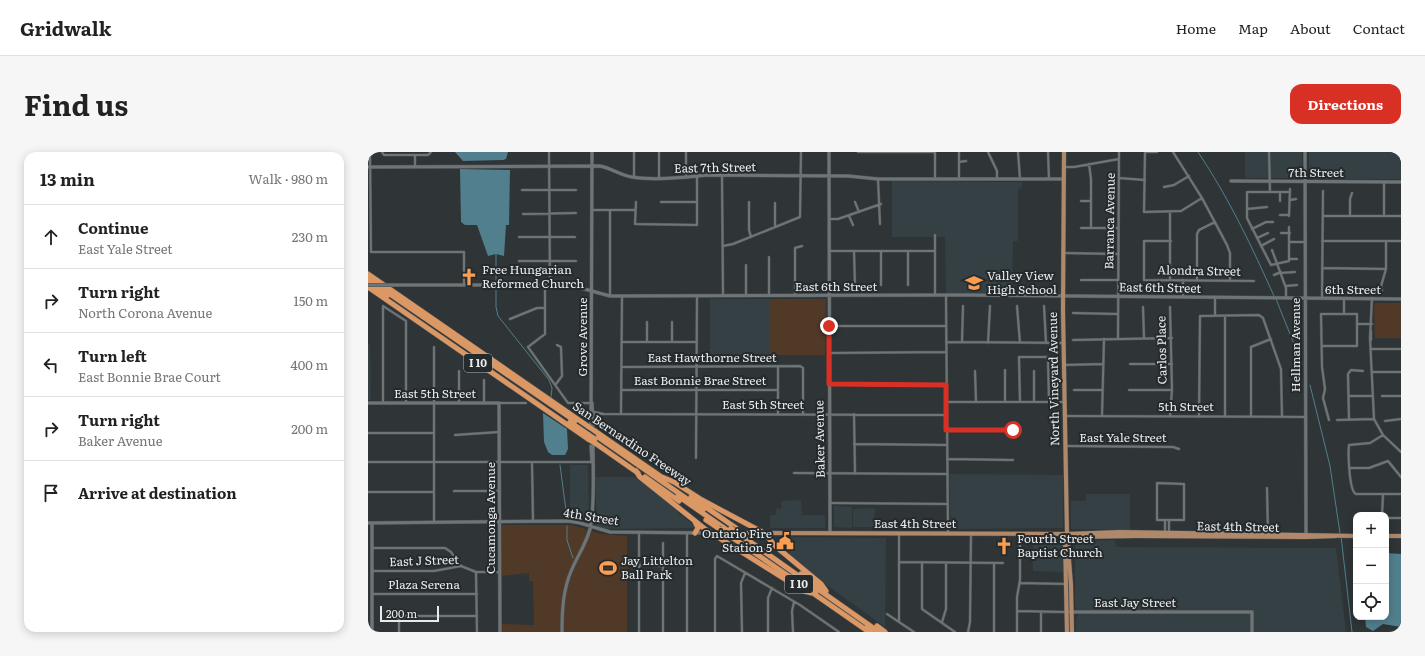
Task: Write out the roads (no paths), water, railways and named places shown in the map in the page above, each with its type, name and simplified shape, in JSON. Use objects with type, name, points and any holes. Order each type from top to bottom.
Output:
[{"type":"highway","name":"San Bernardino Freeway","points":[[368,274],[480,352],[592,435],[636,471],[869,632]]},
{"type":"highway","points":[[368,279],[874,632]]},
{"type":"highway","name":"San Bernardino Freeway","points":[[368,285],[426,328],[592,435],[662,477],[885,632]]},
{"type":"highway","points":[[368,285],[734,528]]},
{"type":"highway","points":[[426,328],[457,345]]},
{"type":"highway","points":[[480,352],[501,371]]},
{"type":"highway","points":[[636,471],[640,477],[712,533],[804,591],[812,593]]},
{"type":"highway","points":[[662,477],[674,482],[698,498],[762,532],[768,537],[774,546],[821,584],[826,591]]},
{"type":"highway","points":[[690,517],[697,524],[695,532]]},
{"type":"highway","points":[[745,536],[879,632]]},
{"type":"main road","name":"North Vineyard Avenue","points":[[1064,152],[1063,297],[1067,534],[1070,560],[1067,632]]},
{"type":"main road","name":"East 4th Street","points":[[762,532],[948,534],[1167,533],[1353,536]]},
{"type":"main road","name":"4th Street","points":[[712,533],[762,532]]},
{"type":"main road","name":"North Vineyard Avenue","points":[[1067,534],[1065,539],[1066,565],[1069,584]]},
{"type":"main road","name":"East 4th Street","points":[[1067,534],[1072,537],[1107,538],[1137,536],[1268,535]]},
{"type":"main road","points":[[1389,536],[1401,536]]},
{"type":"main road","points":[[1070,560],[1074,540],[1107,538]]},
{"type":"main road","name":"North Vineyard Avenue","points":[[1069,612],[1072,632]]},
{"type":"street","points":[[370,152],[369,226],[371,252],[464,252],[464,285]]},
{"type":"street","points":[[382,153],[428,155],[431,152]]},
{"type":"street","points":[[549,152],[550,284]]},
{"type":"street","name":"Grove Avenue","points":[[562,632],[563,600],[566,586],[586,542],[591,527],[592,152]]},
{"type":"street","points":[[634,152],[634,177]]},
{"type":"street","points":[[659,152],[659,178]]},
{"type":"street","points":[[686,152],[686,178]]},
{"type":"street","points":[[723,246],[728,246],[800,218],[801,152]]},
{"type":"street","name":"Baker Avenue","points":[[829,152],[828,414],[830,533]]},
{"type":"street","points":[[858,152],[935,152],[935,179]]},
{"type":"street","points":[[959,152],[959,179]]},
{"type":"street","points":[[988,152],[998,171],[998,179]]},
{"type":"street","points":[[1018,152],[1020,179]]},
{"type":"street","points":[[1048,152],[1049,179]]},
{"type":"street","name":"Barranca Avenue","points":[[1118,339],[1117,228],[1119,152]]},
{"type":"street","points":[[1157,152],[1145,152],[1144,212],[1170,213],[1181,211],[1202,198]]},
{"type":"street","points":[[1173,152],[1202,198],[1230,253],[1230,281]]},
{"type":"street","points":[[1269,152],[1270,192]]},
{"type":"street","name":"Hellman Avenue","points":[[1305,152],[1306,536]]},
{"type":"street","points":[[415,155],[415,166]]},
{"type":"street","points":[[1064,167],[1119,159]]},
{"type":"street","points":[[959,162],[966,161]]},
{"type":"street","points":[[1089,164],[1091,179],[1091,228]]},
{"type":"street","name":"East 7th Street","points":[[369,167],[592,166],[606,167],[634,177],[659,178],[686,178],[722,175],[829,176],[878,179],[1064,179]]},
{"type":"street","points":[[722,175],[723,296]]},
{"type":"street","points":[[1164,187],[1174,185],[1189,176]]},
{"type":"street","points":[[636,202],[635,224],[697,225],[697,177]]},
{"type":"street","points":[[1119,178],[1145,180]]},
{"type":"street","points":[[878,179],[881,204],[880,224]]},
{"type":"street","name":"7th Street","points":[[1231,182],[1401,182]]},
{"type":"street","points":[[1384,182],[1384,216]]},
{"type":"street","points":[[522,190],[576,190]]},
{"type":"street","points":[[1280,215],[1289,216],[1290,191],[1247,192],[1247,218],[1270,264],[1273,266],[1286,262],[1289,259],[1297,259]]},
{"type":"street","points":[[1322,298],[1323,191]]},
{"type":"street","points":[[1280,192],[1280,201]]},
{"type":"street","points":[[1350,216],[1350,199],[1352,193]]},
{"type":"street","points":[[1290,200],[1296,199]]},
{"type":"street","points":[[1081,201],[1091,201]]},
{"type":"street","points":[[661,202],[697,202]]},
{"type":"street","points":[[749,202],[749,230],[751,237]]},
{"type":"street","points":[[855,202],[859,212]]},
{"type":"street","points":[[775,203],[775,227]]},
{"type":"street","points":[[828,219],[838,219],[849,216],[881,204]]},
{"type":"street","points":[[1247,209],[1267,208]]},
{"type":"street","points":[[592,210],[635,210]]},
{"type":"street","points":[[610,210],[610,296]]},
{"type":"street","points":[[523,214],[576,213]]},
{"type":"street","points":[[1170,213],[1170,280]]},
{"type":"street","points":[[849,216],[853,225]]},
{"type":"street","points":[[1323,216],[1401,216]]},
{"type":"street","points":[[1197,280],[1198,232],[1215,222]]},
{"type":"street","points":[[1252,229],[1266,222],[1273,222]]},
{"type":"street","points":[[1289,259],[1290,227]]},
{"type":"street","points":[[1081,228],[1117,228]]},
{"type":"street","points":[[1257,238],[1268,233]]},
{"type":"street","points":[[1281,233],[1290,233]]},
{"type":"street","points":[[934,235],[935,296]]},
{"type":"street","points":[[519,237],[575,237]]},
{"type":"street","points":[[1261,246],[1274,240]]},
{"type":"street","name":"Alondra Street","points":[[1171,241],[1144,241],[1144,280],[1254,281]]},
{"type":"street","points":[[1322,241],[1401,241]]},
{"type":"street","points":[[1382,290],[1381,286],[1386,269],[1386,241]]},
{"type":"street","points":[[1290,242],[1306,242]]},
{"type":"street","points":[[795,297],[795,248],[802,246]]},
{"type":"street","points":[[1272,250],[1286,286],[1286,298]]},
{"type":"street","points":[[828,251],[935,251]]},
{"type":"street","points":[[854,251],[854,286]]},
{"type":"street","points":[[881,251],[881,285]]},
{"type":"street","points":[[908,251],[908,285]]},
{"type":"street","points":[[1063,253],[1117,254]]},
{"type":"street","points":[[769,257],[769,297]]},
{"type":"street","points":[[519,261],[576,261]]},
{"type":"street","points":[[746,265],[746,296]]},
{"type":"street","points":[[1322,268],[1386,269]]},
{"type":"street","points":[[1274,275],[1281,272],[1295,272]]},
{"type":"street","points":[[1081,280],[1118,280]]},
{"type":"street","points":[[1183,280],[1183,298]]},
{"type":"street","points":[[545,284],[545,334],[528,347],[556,384],[568,403],[592,403]]},
{"type":"street","name":"East 6th Street","points":[[368,285],[574,285],[610,296],[1305,298]]},
{"type":"street","points":[[1286,286],[1296,285]]},
{"type":"street","points":[[621,414],[622,296]]},
{"type":"street","points":[[696,458],[698,414],[698,296]]},
{"type":"street","points":[[946,296],[948,534]]},
{"type":"street","points":[[1215,298],[1215,315]]},
{"type":"street","name":"6th Street","points":[[1305,298],[1401,299]]},
{"type":"street","points":[[1344,298],[1344,314]]},
{"type":"street","points":[[1372,298],[1371,336],[1374,418],[1383,435],[1401,452]]},
{"type":"street","points":[[383,403],[383,306],[406,321],[406,403]]},
{"type":"street","points":[[962,342],[963,306]]},
{"type":"street","points":[[988,343],[990,306]]},
{"type":"street","points":[[1017,306],[1020,343]]},
{"type":"street","points":[[1044,306],[1046,343]]},
{"type":"street","points":[[1143,307],[1144,338]]},
{"type":"street","name":"Carlos Place","points":[[1170,307],[1172,338],[1172,390],[1170,416]]},
{"type":"street","points":[[510,319],[537,308],[544,308]]},
{"type":"street","points":[[1073,313],[1118,314]]},
{"type":"street","points":[[1322,346],[1357,346],[1357,314],[1321,314],[1322,367],[1325,389],[1323,398],[1329,420]]},
{"type":"street","points":[[1199,416],[1200,316],[1215,315],[1261,316],[1271,339],[1281,369],[1282,417]]},
{"type":"street","points":[[1225,316],[1225,417]]},
{"type":"street","points":[[647,322],[647,342]]},
{"type":"street","points":[[672,322],[672,342]]},
{"type":"street","points":[[1357,324],[1372,324]]},
{"type":"street","points":[[829,326],[946,326]]},
{"type":"street","points":[[1074,340],[1172,338]]},
{"type":"street","points":[[1102,416],[1104,339]]},
{"type":"street","points":[[1251,417],[1252,347],[1271,339]]},
{"type":"street","points":[[622,342],[698,342]]},
{"type":"street","points":[[946,342],[1064,343]]},
{"type":"street","points":[[556,384],[562,376],[561,347],[557,344]]},
{"type":"street","points":[[434,347],[434,522]]},
{"type":"street","points":[[1372,349],[1401,349]]},
{"type":"street","points":[[829,353],[946,352]]},
{"type":"street","points":[[1020,402],[1019,357],[1048,357],[1049,402]]},
{"type":"street","points":[[1064,365],[1103,364]]},
{"type":"street","points":[[1130,364],[1172,364]]},
{"type":"street","name":"East Hawthorne Street","points":[[622,367],[803,368],[803,414]]},
{"type":"street","points":[[778,367],[778,414]]},
{"type":"street","points":[[1005,370],[1005,402]]},
{"type":"street","points":[[459,371],[459,403]]},
{"type":"street","points":[[975,371],[976,402]]},
{"type":"street","points":[[1034,371],[1034,402]]},
{"type":"street","points":[[1349,420],[1350,371],[1363,371]]},
{"type":"street","points":[[1372,372],[1401,372]]},
{"type":"street","points":[[484,380],[484,404]]},
{"type":"street","points":[[829,384],[946,385]]},
{"type":"street","name":"East Bonnie Brae Street","points":[[622,390],[778,390]]},
{"type":"street","points":[[1074,390],[1102,390]]},
{"type":"street","points":[[1130,390],[1172,390]]},
{"type":"street","points":[[1349,396],[1372,396]]},
{"type":"street","points":[[1382,396],[1401,396]]},
{"type":"street","points":[[946,402],[1065,402]]},
{"type":"street","name":"Cucamonga Avenue","points":[[499,403],[500,632]]},
{"type":"street","name":"East 5th Street","points":[[368,404],[526,403]]},
{"type":"street","name":"Grove Avenue","points":[[592,403],[594,413],[592,435]]},
{"type":"street","name":"East 5th Street","points":[[594,413],[946,414]]},
{"type":"street","points":[[854,414],[855,474]]},
{"type":"street","name":"5th Street","points":[[1065,416],[1306,417]]},
{"type":"street","points":[[1337,420],[1374,418]]},
{"type":"street","points":[[1385,421],[1401,419]]},
{"type":"street","points":[[946,430],[1013,430]]},
{"type":"street","points":[[455,435],[499,432]]},
{"type":"street","points":[[368,433],[434,433]]},
{"type":"street","points":[[1383,435],[1370,443],[1349,445],[1349,468],[1354,494],[1401,494]]},
{"type":"street","points":[[854,444],[947,445]]},
{"type":"street","name":"East Yale Street","points":[[1066,446],[1173,447],[1179,449]]},
{"type":"street","points":[[947,459],[1013,460]]},
{"type":"street","points":[[1349,468],[1369,468],[1388,461],[1401,477]]},
{"type":"street","points":[[368,462],[592,462]]},
{"type":"street","points":[[532,462],[533,521]]},
{"type":"street","points":[[794,473],[947,474]]},
{"type":"street","points":[[1158,483],[1181,483],[1184,485],[1184,520],[1165,521],[1156,519],[1156,485],[1158,483]]},
{"type":"street","points":[[1267,488],[1268,535]]},
{"type":"street","points":[[454,490],[499,491]]},
{"type":"street","points":[[368,492],[434,492]]},
{"type":"street","points":[[1382,495],[1382,512]]},
{"type":"street","points":[[830,504],[948,504]]},
{"type":"street","points":[[1389,518],[1401,518]]},
{"type":"street","name":"4th Street","points":[[370,523],[566,521],[610,532],[712,533]]},
{"type":"street","points":[[1165,521],[1167,533]]},
{"type":"street","points":[[1167,533],[1169,521]]},
{"type":"street","points":[[370,523],[372,632]]},
{"type":"street","points":[[639,532],[639,632]]},
{"type":"street","points":[[687,532],[687,632]]},
{"type":"street","points":[[898,533],[899,622]]},
{"type":"street","points":[[968,632],[970,622],[971,534]]},
{"type":"street","points":[[1017,632],[1017,597],[1020,584],[1020,534]]},
{"type":"street","points":[[663,543],[663,632]]},
{"type":"street","points":[[371,550],[445,548],[451,552],[461,566]]},
{"type":"street","points":[[715,632],[714,559],[717,556],[772,588],[839,632]]},
{"type":"street","points":[[899,562],[1003,563]]},
{"type":"street","points":[[922,563],[922,609],[955,632]]},
{"type":"street","points":[[942,622],[946,609],[946,563]]},
{"type":"street","points":[[994,563],[994,632]]},
{"type":"street","name":"East J Street","points":[[372,571],[434,571],[461,566],[476,572],[500,572]]},
{"type":"street","points":[[639,566],[663,566]]},
{"type":"street","points":[[476,572],[477,632]]},
{"type":"street","points":[[742,632],[742,583],[745,573]]},
{"type":"street","points":[[1020,584],[1069,584]]},
{"type":"street","points":[[768,632],[768,598],[772,588]]},
{"type":"street","name":"Plaza Serena","points":[[372,594],[477,594]]},
{"type":"street","points":[[793,632],[792,611],[794,602]]},
{"type":"street","name":"East Jay Street","points":[[1017,611],[1252,612],[1252,632]]},
{"type":"street","points":[[1041,612],[1041,632]]},
{"type":"street","points":[[887,614],[914,632]]},
{"type":"street","points":[[399,632],[399,616],[477,616]]},
{"type":"water","points":[[455,152],[508,152],[506,159],[503,160],[463,161]]},
{"type":"water","points":[[460,169],[510,170],[509,225],[506,225],[504,256],[496,254],[488,256],[477,225],[465,225],[461,222]]},
{"type":"water","points":[[543,413],[567,429],[568,449],[565,455],[552,455],[548,452],[544,442]]},
{"type":"water","points":[[1389,553],[1401,554],[1401,627],[1383,624],[1373,631],[1366,627],[1365,620],[1389,620]]},
{"type":"waterway","points":[[1198,152],[1230,205],[1274,296]]},
{"type":"waterway","points":[[496,254],[496,284]]},
{"type":"waterway","points":[[496,287],[496,307],[498,316],[549,380],[552,388],[551,397]]},
{"type":"waterway","points":[[1276,299],[1302,364]]},
{"type":"waterway","points":[[1310,385],[1330,466],[1340,533]]},
{"type":"waterway","points":[[560,465],[567,518]]},
{"type":"waterway","points":[[567,526],[567,540],[573,558]]},
{"type":"waterway","points":[[1341,536],[1352,632]]},
{"type":"place","name":"Free Hungarian Reformed Church","points":[[469,277]]},
{"type":"place","name":"Valley View High School","points":[[974,283]]},
{"type":"place","name":"Ontario Fire Station 5","points":[[785,541]]},
{"type":"place","name":"Fourth Street Baptist Church","points":[[1004,546]]},
{"type":"place","name":"Jay Littelton Ball Park","points":[[608,568]]}]
